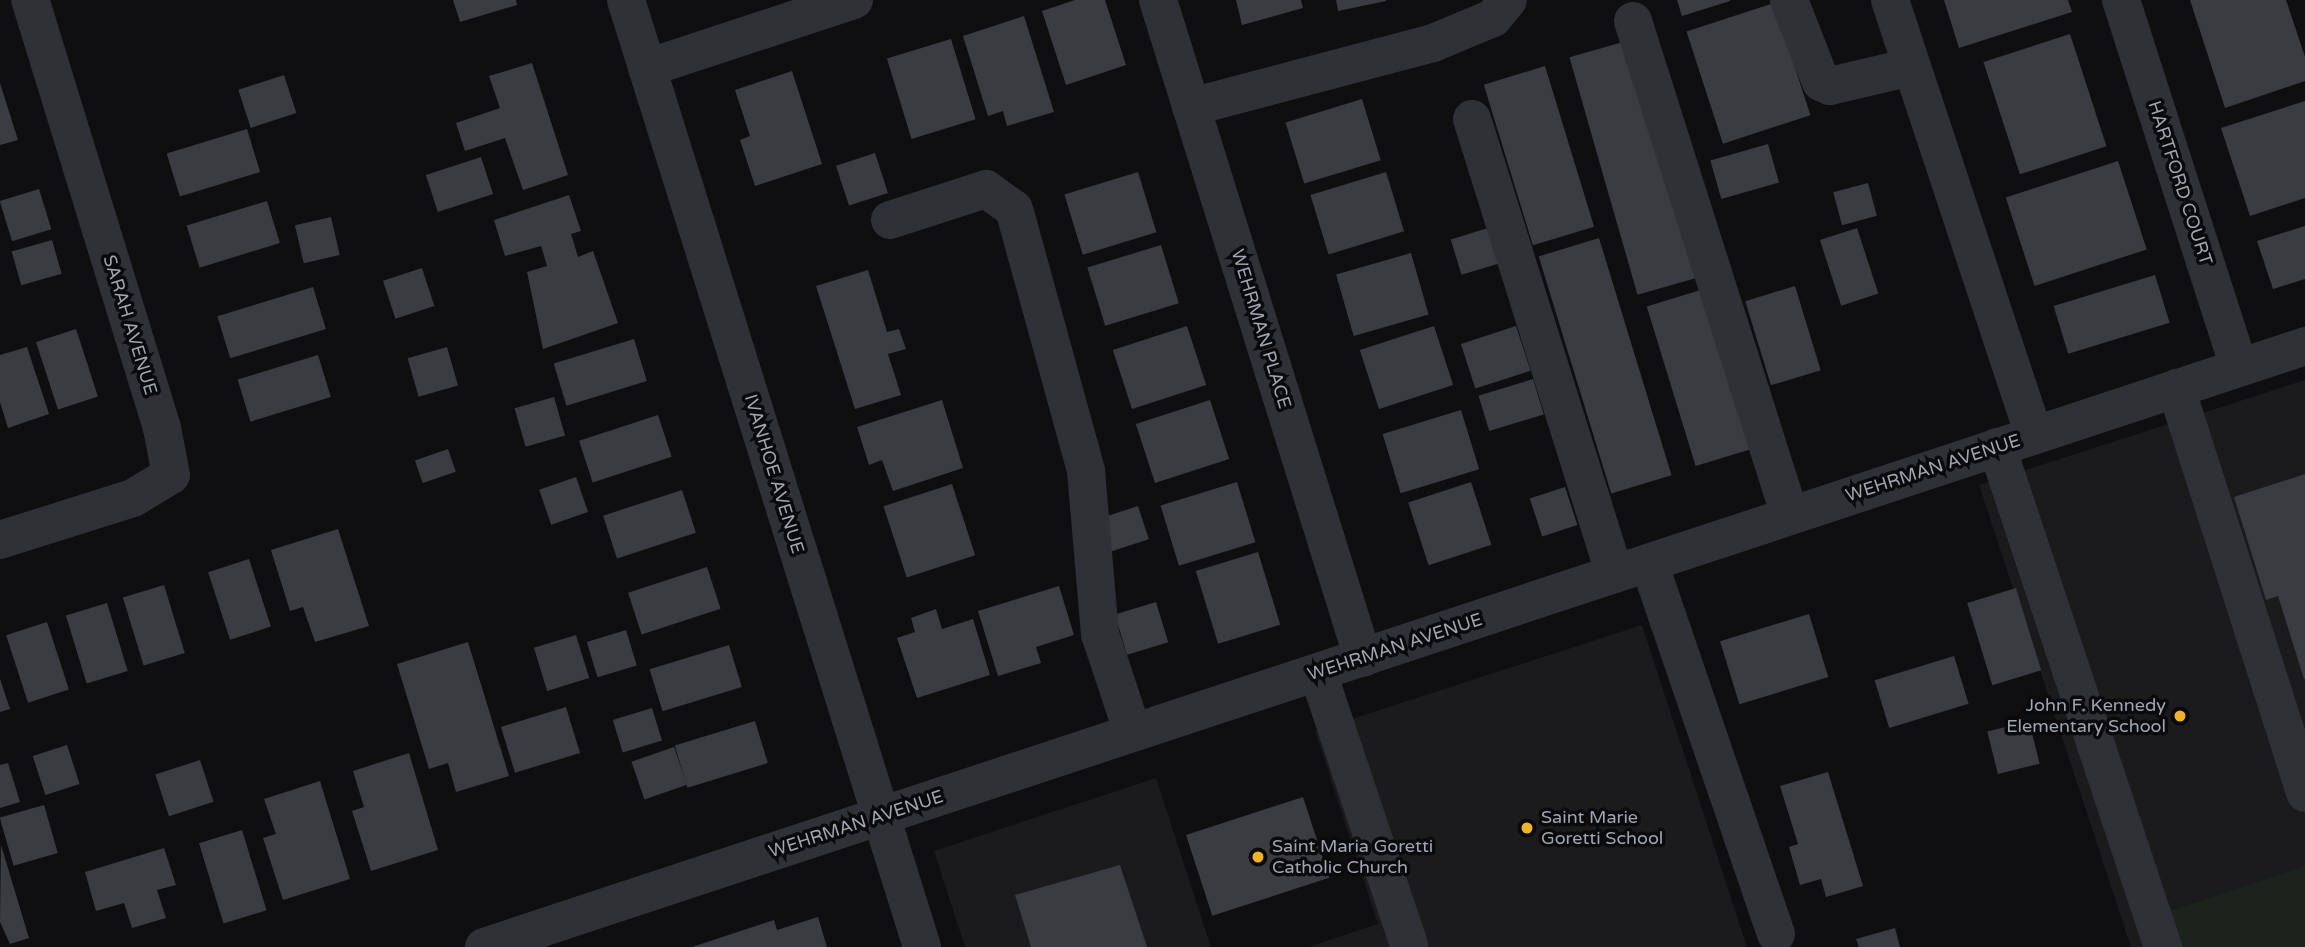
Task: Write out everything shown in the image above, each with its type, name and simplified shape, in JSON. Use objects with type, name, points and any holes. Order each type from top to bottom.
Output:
[{"type":"street","name":"SARAH AVENUE","points":[[0,540],[133,498],[171,475],[162,428],[30,0]]},
{"type":"street","name":"IVANHOE AVENUE","points":[[626,0],[922,947]]},
{"type":"street","points":[[647,68],[854,0]]},
{"type":"street","name":"WEHRMAN PLACE","points":[[1158,0],[1363,658]]},
{"type":"street","points":[[1191,107],[1433,43],[1493,19],[1508,0]]},
{"type":"street","points":[[1789,0],[1821,82],[1830,86],[1910,67]]},
{"type":"street","points":[[1889,0],[2034,435]]},
{"type":"street","name":"HARTFORD COURT","points":[[2120,0],[2239,367]]},
{"type":"street","points":[[1633,21],[1790,516]]},
{"type":"street","points":[[1472,119],[1632,568],[1776,934]]},
{"type":"street","points":[[890,220],[986,189],[1014,209],[1086,471],[1100,634],[1133,733]]},
{"type":"street","name":"WEHRMAN AVENUE","points":[[488,946],[2305,346]]},
{"type":"street","points":[[2176,388],[2305,793]]},
{"type":"street","points":[[1997,447],[2163,947]]},
{"type":"street","points":[[1318,673],[1409,945]]},
{"type":"shaded area","name":"John F. Kennedy Elementary School","points":[[2305,380],[2305,947],[2131,947],[1979,485]]},
{"type":"shaded area","name":"Saint Marie Goretti School","points":[[1642,625],[1747,947],[1308,947],[1378,924],[1315,731]]},
{"type":"shaded area","points":[[1156,778],[1211,947],[965,947],[934,851]]},
{"type":"shaded area","points":[[2305,866],[2305,947],[2148,947],[2139,921]]},
{"type":"building","points":[[453,0],[516,0],[517,5],[460,22]]},
{"type":"building","points":[[1075,0],[1105,0],[1126,65],[1066,85],[1042,11]]},
{"type":"building","points":[[1236,0],[1301,0],[1303,8],[1242,25]]},
{"type":"building","points":[[1336,0],[1386,0],[1386,1],[1338,11]]},
{"type":"building","points":[[1677,0],[1730,0],[1730,1],[1682,16]]},
{"type":"building","points":[[1944,0],[2068,0],[2072,12],[1959,48]]},
{"type":"building","points":[[2190,0],[2286,0],[2305,57],[2305,81],[2225,108]]},
{"type":"building","points":[[1774,3],[1810,115],[1723,144],[1687,31]]},
{"type":"building","points":[[1024,16],[1054,112],[1007,126],[1003,111],[988,116],[963,36]]},
{"type":"building","points":[[2070,34],[2106,146],[2020,174],[1983,62]]},
{"type":"building","points":[[951,39],[976,119],[911,139],[887,59]]},
{"type":"building","points":[[1630,40],[1698,277],[1638,295],[1569,57]]},
{"type":"building","points":[[532,63],[568,175],[523,190],[505,138],[465,151],[456,123],[500,108],[489,76]]},
{"type":"building","points":[[1545,66],[1594,227],[1533,245],[1484,85]]},
{"type":"building","points":[[792,71],[822,164],[755,186],[740,140],[750,136],[735,90]]},
{"type":"building","points":[[284,75],[296,113],[251,128],[238,90]]},
{"type":"building","points":[[0,83],[18,140],[0,145]]},
{"type":"building","points":[[1362,99],[1381,160],[1304,184],[1285,122]]},
{"type":"building","points":[[2305,101],[2305,198],[2250,216],[2221,128]]},
{"type":"building","points":[[247,129],[260,172],[180,197],[167,154]]},
{"type":"building","points":[[1768,144],[1779,182],[1721,199],[1710,161]]},
{"type":"building","points":[[875,153],[888,193],[849,206],[836,166]]},
{"type":"building","points":[[481,157],[493,194],[438,212],[426,175]]},
{"type":"building","points":[[2118,161],[2147,249],[2035,286],[2006,197]]},
{"type":"building","points":[[1138,172],[1156,232],[1083,255],[1064,195]]},
{"type":"building","points":[[1386,172],[1404,231],[1329,254],[1310,195]]},
{"type":"building","points":[[1868,183],[1877,216],[1842,225],[1833,192]]},
{"type":"building","points":[[39,189],[51,229],[12,241],[0,201]]},
{"type":"building","points":[[569,195],[581,231],[571,234],[578,257],[593,251],[618,323],[543,349],[527,272],[547,266],[541,246],[505,256],[494,220]]},
{"type":"building","points":[[267,201],[280,243],[200,268],[187,226]]},
{"type":"building","points":[[331,217],[340,255],[304,263],[295,225]]},
{"type":"building","points":[[2305,226],[2305,279],[2273,289],[2257,241]]},
{"type":"building","points":[[1488,228],[1499,263],[1462,275],[1451,239]]},
{"type":"building","points":[[1857,228],[1878,294],[1841,306],[1820,240]]},
{"type":"building","points":[[1599,238],[1672,475],[1611,494],[1539,256]]},
{"type":"building","points":[[52,240],[62,274],[21,285],[12,252]]},
{"type":"building","points":[[1161,245],[1179,303],[1105,326],[1087,268]]},
{"type":"building","points":[[1411,253],[1429,315],[1354,336],[1336,274]]},
{"type":"building","points":[[422,268],[434,306],[395,319],[383,281]]},
{"type":"building","points":[[868,270],[887,332],[899,329],[906,349],[888,354],[901,395],[855,409],[816,286]]},
{"type":"building","points":[[2155,275],[2170,323],[2068,354],[2054,306]]},
{"type":"building","points":[[1795,286],[1821,370],[1771,385],[1745,301]]},
{"type":"building","points":[[313,287],[326,329],[230,358],[217,316]]},
{"type":"building","points":[[1707,288],[1756,448],[1696,466],[1647,306]]},
{"type":"building","points":[[1187,326],[1206,385],[1132,409],[1113,350]]},
{"type":"building","points":[[1434,326],[1453,385],[1379,409],[1360,350]]},
{"type":"building","points":[[1516,326],[1531,371],[1475,389],[1461,344]]},
{"type":"building","points":[[76,329],[98,397],[58,410],[36,342]]},
{"type":"building","points":[[634,339],[647,381],[567,406],[554,364]]},
{"type":"building","points":[[27,347],[49,414],[8,428],[0,402],[0,355]]},
{"type":"building","points":[[447,347],[458,385],[419,397],[408,358]]},
{"type":"building","points":[[318,355],[331,397],[251,422],[238,380]]},
{"type":"building","points":[[1533,379],[1544,414],[1489,431],[1478,396]]},
{"type":"building","points":[[554,397],[565,435],[526,447],[515,408]]},
{"type":"building","points":[[942,400],[963,468],[893,491],[882,460],[869,465],[857,427]]},
{"type":"building","points":[[1210,400],[1229,459],[1155,483],[1136,424]]},
{"type":"building","points":[[1461,410],[1479,469],[1401,493],[1383,434]]},
{"type":"building","points":[[658,415],[672,457],[593,482],[579,441]]},
{"type":"building","points":[[448,449],[456,472],[423,483],[415,460]]},
{"type":"building","points":[[2305,474],[2304,679],[2278,596],[2266,600],[2234,497]]},
{"type":"building","points":[[576,477],[588,512],[551,525],[539,490]]},
{"type":"building","points":[[1237,482],[1255,542],[1179,566],[1160,505]]},
{"type":"building","points":[[1471,482],[1491,545],[1429,565],[1408,502]]},
{"type":"building","points":[[952,484],[975,555],[907,578],[884,506]]},
{"type":"building","points":[[1565,487],[1577,525],[1542,536],[1530,498]]},
{"type":"building","points":[[682,490],[696,533],[617,558],[603,516]]},
{"type":"building","points":[[1138,506],[1149,539],[1112,551],[1101,518]]},
{"type":"building","points":[[338,529],[369,626],[315,642],[303,607],[290,611],[271,550]]},
{"type":"building","points":[[1258,552],[1280,625],[1218,644],[1196,571]]},
{"type":"building","points":[[249,559],[271,627],[230,640],[208,572]]},
{"type":"building","points":[[707,567],[721,609],[642,634],[628,593]]},
{"type":"building","points":[[164,585],[185,653],[144,665],[123,598]]},
{"type":"building","points":[[1059,586],[1074,635],[1036,647],[1041,663],[998,676],[978,611]]},
{"type":"building","points":[[2016,588],[2041,670],[1992,685],[1967,603]]},
{"type":"building","points":[[1156,602],[1168,642],[1127,655],[1115,615]]},
{"type":"building","points":[[107,603],[128,671],[87,683],[66,616]]},
{"type":"building","points":[[936,609],[942,629],[973,619],[990,675],[917,698],[897,638],[915,632],[911,618]]},
{"type":"building","points":[[1809,614],[1828,677],[1739,704],[1720,641]]},
{"type":"building","points":[[47,622],[69,690],[28,703],[6,635]]},
{"type":"building","points":[[626,630],[637,665],[598,677],[587,642]]},
{"type":"building","points":[[576,635],[589,678],[547,691],[534,648]]},
{"type":"building","points":[[468,642],[509,776],[456,792],[448,763],[429,769],[397,664]]},
{"type":"building","points":[[729,645],[742,687],[662,711],[650,669]]},
{"type":"building","points":[[1954,656],[1969,704],[1889,728],[1875,680]]},
{"type":"building","points":[[0,679],[10,709],[0,712]]},
{"type":"building","points":[[566,707],[580,753],[515,773],[501,727]]},
{"type":"building","points":[[652,708],[662,741],[623,753],[613,720]]},
{"type":"building","points":[[755,721],[768,763],[688,788],[675,746]]},
{"type":"building","points":[[2029,721],[2040,764],[1998,774],[1987,731]]},
{"type":"building","points":[[67,745],[80,784],[45,795],[33,756]]},
{"type":"building","points":[[674,747],[687,785],[644,799],[631,762]]},
{"type":"building","points":[[409,753],[438,850],[371,871],[352,811],[364,807],[353,771]]},
{"type":"building","points":[[200,760],[214,802],[169,816],[155,775]]},
{"type":"building","points":[[8,763],[20,802],[0,808],[0,765]]},
{"type":"building","points":[[1828,772],[1863,886],[1826,897],[1821,879],[1800,885],[1789,847],[1798,844],[1780,786]]},
{"type":"building","points":[[320,781],[350,879],[283,900],[263,838],[276,834],[264,799]]},
{"type":"building","name":"Saint Maria Goretti Catholic Church","points":[[1303,797],[1329,878],[1212,916],[1186,835]]},
{"type":"building","points":[[44,805],[58,853],[14,866],[0,818]]},
{"type":"building","points":[[242,830],[267,910],[224,923],[199,843]]},
{"type":"building","points":[[1,845],[29,938],[10,944],[0,922]]},
{"type":"building","points":[[164,848],[176,885],[157,890],[166,918],[132,928],[124,903],[96,911],[85,872]]},
{"type":"building","points":[[1120,865],[1147,947],[1031,947],[1015,895]]},
{"type":"building","points":[[818,917],[827,947],[692,947],[774,920],[777,930]]},
{"type":"building","points":[[1895,928],[1900,947],[1859,947],[1856,939]]},
{"type":"place","name":"John F. Kennedy Elementary School","points":[[2180,716]]},
{"type":"place","name":"Saint Marie Goretti School","points":[[1527,828]]},
{"type":"place","name":"Saint Maria Goretti Catholic Church","points":[[1258,857]]}]
